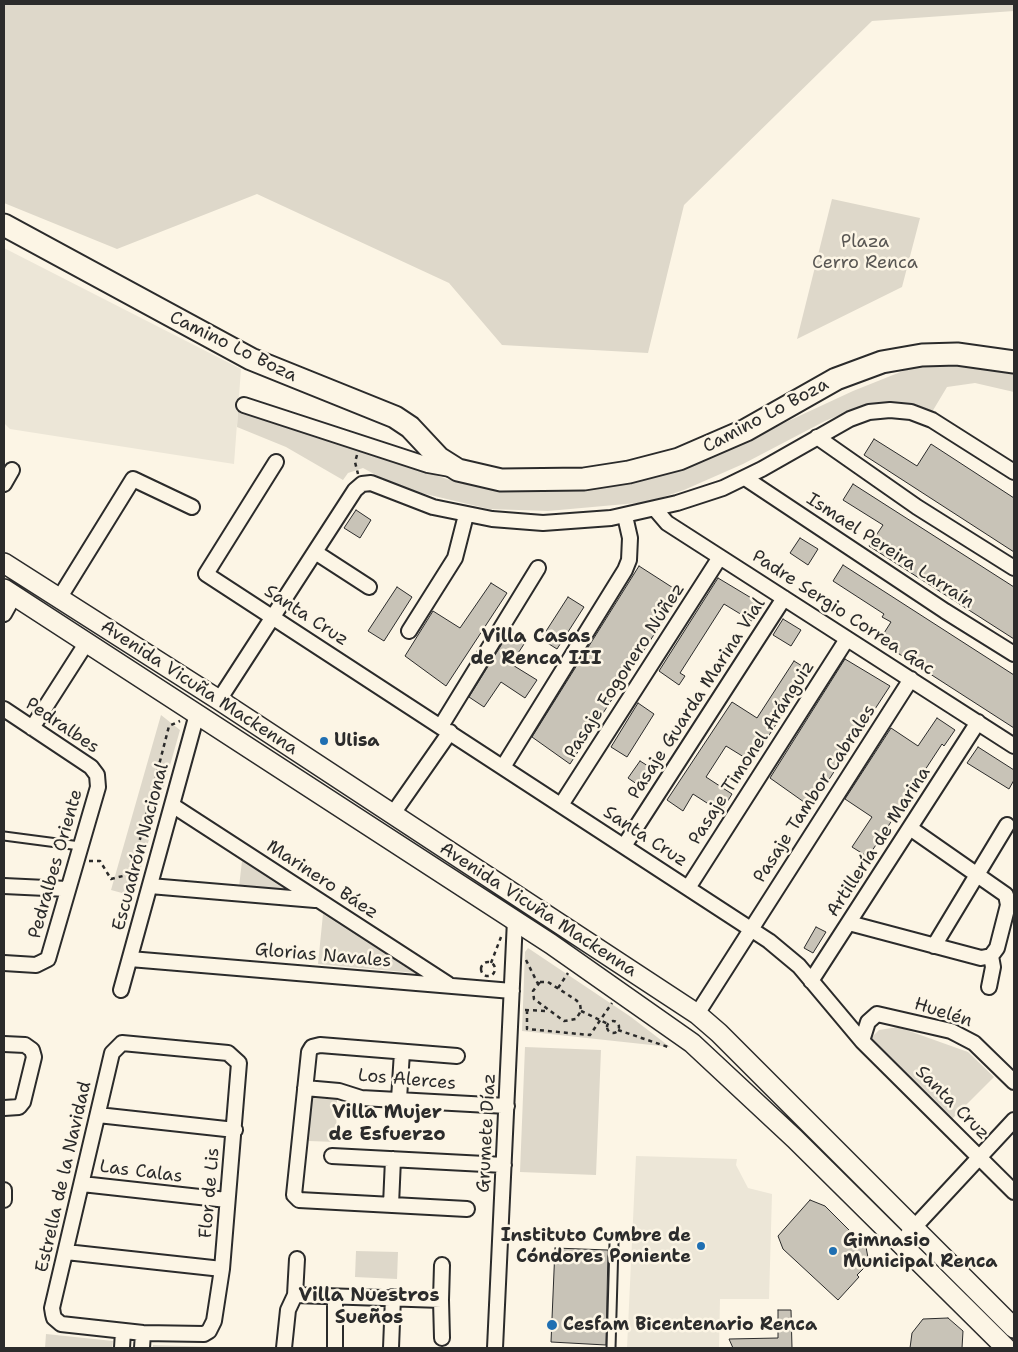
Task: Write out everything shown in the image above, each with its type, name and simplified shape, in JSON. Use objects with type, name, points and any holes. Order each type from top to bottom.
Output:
[{"type":"main road","name":"Camino Lo Boza","points":[[4,225],[251,359],[395,416],[410,427],[439,458],[458,470],[501,480],[544,481],[584,479],[629,472],[678,459],[718,444],[746,430],[818,388],[851,372],[882,362],[922,355],[948,354],[978,355],[1014,362]]},
{"type":"street","name":"Camino Lo Boza","points":[[244,405],[428,465],[458,470]]},
{"type":"street","points":[[219,700],[355,490],[362,484],[371,483],[412,500],[466,515],[543,523],[598,520],[625,516],[700,496],[745,478],[850,419],[869,412],[890,410],[906,411],[932,420],[1014,472]]},
{"type":"street","points":[[817,437],[917,506],[1014,568]]},
{"type":"street","name":"Santa Cruz","points":[[276,462],[206,574],[752,929],[784,953],[811,981],[862,1041],[1014,1192]]},
{"type":"street","points":[[4,484],[12,470]]},
{"type":"street","name":"Ismael Pereira Larraín","points":[[745,478],[945,611],[1014,654]]},
{"type":"street","points":[[48,617],[133,479],[192,507]]},
{"type":"street","name":"Padre Sergio Correa Gac","points":[[654,509],[667,523],[1014,746]]},
{"type":"street","points":[[409,631],[455,558],[466,515]]},
{"type":"street","points":[[503,767],[625,570],[629,560],[630,538],[625,516]]},
{"type":"street","points":[[315,552],[369,587]]},
{"type":"street","name":"Pasaje Fogonero Núñez","points":[[561,805],[720,557]]},
{"type":"street","name":"Avenida Vicuña Mackenna","points":[[4,563],[219,700],[300,756],[697,1014],[720,1033],[1014,1328]]},
{"type":"street","points":[[392,815],[445,729],[538,568]]},
{"type":"street","points":[[4,614],[9,592]]},
{"type":"street","name":"Avenida Vicuña Mackenna","points":[[9,592],[515,920],[621,991],[692,1043],[900,1241],[1006,1348]]},
{"type":"street","name":"Pasaje Guarda Marina Vial","points":[[624,846],[784,598]]},
{"type":"street","name":"Pasaje Timonel Aránguiz","points":[[688,888],[847,639]]},
{"type":"street","points":[[32,728],[87,642]]},
{"type":"street","points":[[153,684],[165,665]]},
{"type":"street","name":"Pasaje Tambor Cabrales","points":[[697,1014],[911,679]]},
{"type":"street","name":"Pedralbes","points":[[4,709],[91,767],[97,776]]},
{"type":"street","name":"Escuadrón Nacional","points":[[121,990],[197,714]]},
{"type":"street","name":"Artillería de Marina","points":[[811,981],[978,722]]},
{"type":"street","points":[[288,773],[300,756]]},
{"type":"street","name":"Pedralbes Oriente","points":[[4,963],[36,965],[45,962],[49,956],[75,860],[98,787],[97,776]]},
{"type":"street","name":"Marinero Báez","points":[[172,805],[451,986]]},
{"type":"street","points":[[934,946],[1008,826]]},
{"type":"street","points":[[849,923],[981,958],[991,956],[997,948],[1008,902],[1003,892],[910,828]]},
{"type":"street","points":[[4,886],[67,889]]},
{"type":"street","points":[[150,886],[319,900]]},
{"type":"street","name":"Grumete Díaz","points":[[494,1348],[498,1165],[507,1106],[515,920]]},
{"type":"street","points":[[989,987],[994,967],[991,956]]},
{"type":"street","name":"Glorias Navales","points":[[130,959],[512,991]]},
{"type":"street","name":"Huelén","points":[[862,1041],[868,1022],[877,1014],[951,1031],[974,1043],[1014,1082]]},
{"type":"street","name":"Estrella de la Navidad","points":[[123,1331],[62,1324],[54,1318],[52,1308],[112,1053],[117,1046],[127,1043],[228,1053],[237,1058]]},
{"type":"street","points":[[4,1044],[25,1045],[32,1050],[34,1057],[24,1102],[19,1107],[4,1108]]},
{"type":"street","points":[[457,1056],[316,1045],[309,1052],[294,1195],[296,1199],[467,1209]]},
{"type":"street","points":[[399,1099],[402,1052]]},
{"type":"street","name":"Flor de Lis","points":[[144,1333],[198,1336],[209,1331],[214,1321],[222,1269],[235,1130],[240,1069],[237,1058]]},
{"type":"street","name":"Los Alerces","points":[[305,1088],[339,1091],[361,1098],[507,1106]]},
{"type":"street","points":[[98,1115],[235,1130]]},
{"type":"street","points":[[900,1241],[1014,1120]]},
{"type":"street","points":[[332,1156],[498,1165]]},
{"type":"street","points":[[391,1205],[393,1159]]},
{"type":"street","name":"Las Calas","points":[[82,1184],[227,1200]]},
{"type":"street","points":[[4,1190],[4,1200]]},
{"type":"street","points":[[66,1252],[222,1269]]},
{"type":"street","points":[[284,1348],[288,1310],[295,1295],[297,1259]]},
{"type":"street","points":[[442,1265],[442,1338]]},
{"type":"street","points":[[295,1295],[441,1300]]},
{"type":"street","points":[[335,1297],[335,1348]]},
{"type":"street","points":[[392,1348],[393,1297]]},
{"type":"street","points":[[122,1348],[123,1331],[144,1333],[142,1348]]},
{"type":"lane","points":[[4,836],[66,842],[80,846]]},
{"type":"lane","points":[[611,1348],[614,1243]]},
{"type":"path","points":[[362,484],[355,462],[363,443]]},
{"type":"path","points":[[75,860],[100,861],[111,878],[131,874],[170,726],[197,714]]},
{"type":"path","points":[[489,962],[493,964],[495,968],[494,974],[490,976],[484,975],[481,969],[483,964],[489,962]]},
{"type":"path","points":[[540,982],[548,982],[576,1000],[580,1004],[581,1011],[576,1019],[570,1022],[548,1011],[533,996],[534,988],[540,982]]},
{"type":"path","points":[[527,1010],[528,1029],[590,1036],[621,991]]},
{"type":"path","points":[[512,1010],[548,1011]]},
{"type":"path","points":[[581,1011],[608,1024]]},
{"type":"path","points":[[608,1024],[611,1021],[616,1021],[619,1025],[618,1030]]},
{"type":"path","points":[[608,1024],[608,1029],[611,1032],[618,1030],[684,1053],[692,1043]]},
{"type":"shaded area","points":[[4,248],[241,369],[234,464],[10,429],[4,423]]},
{"type":"shaded area","name":"Instituto Cumbre de Cóndores Poniente","points":[[636,1156],[737,1159],[736,1165],[748,1188],[772,1194],[769,1299],[720,1299],[719,1348],[627,1348]]},
{"type":"green space","points":[[4,4],[1014,4],[1014,11],[872,21],[684,205],[648,353],[502,345],[449,283],[257,194],[117,249],[4,203]]},
{"type":"green space","name":"Plaza Cerro Renca","points":[[832,199],[920,218],[902,287],[797,339]]},
{"type":"green space","points":[[952,362],[1014,374],[1014,392],[975,383],[947,387],[932,412],[884,402],[859,407],[825,421],[743,464],[684,490],[648,502],[548,511],[489,509],[400,488],[363,468],[348,473],[343,480],[286,447],[237,427],[238,410],[450,480],[530,491],[617,482],[756,436],[853,391],[908,369]]},
{"type":"green space","points":[[161,715],[180,730],[133,896],[111,890]]},
{"type":"green space","points":[[242,861],[294,895],[239,887]]},
{"type":"green space","points":[[323,914],[415,973],[318,964]]},
{"type":"green space","points":[[528,948],[631,1017],[670,1047],[522,1031],[525,952]]},
{"type":"green space","points":[[898,1027],[968,1052],[994,1077],[950,1121],[869,1040],[879,1030]]},
{"type":"green space","points":[[525,1047],[601,1050],[596,1175],[520,1172]]},
{"type":"green space","points":[[311,1095],[337,1096],[336,1142],[309,1141]]},
{"type":"green space","points":[[356,1251],[398,1252],[397,1279],[355,1277]]},
{"type":"green space","points":[[46,1334],[113,1341],[112,1348],[45,1348]]},
{"type":"green space","points":[[153,1345],[246,1348],[153,1348]]},
{"type":"building","points":[[874,439],[917,466],[931,444],[1014,498],[1014,552],[864,455]]},
{"type":"building","points":[[853,484],[1014,587],[1014,639],[869,546],[883,525],[843,500]]},
{"type":"building","points":[[356,510],[371,520],[360,538],[344,528]]},
{"type":"building","points":[[800,538],[818,549],[808,565],[790,553]]},
{"type":"building","points":[[843,565],[1014,675],[1014,728],[879,641],[891,622],[882,617],[884,614],[833,581]]},
{"type":"building","points":[[639,566],[681,593],[570,764],[532,737]]},
{"type":"building","points":[[718,578],[763,605],[752,621],[724,604],[680,673],[685,676],[679,685],[659,671]]},
{"type":"building","points":[[491,583],[507,593],[446,686],[405,656],[433,611],[460,628]]},
{"type":"building","points":[[397,587],[412,597],[384,641],[368,631]]},
{"type":"building","points":[[568,597],[584,607],[557,649],[541,639]]},
{"type":"building","points":[[783,619],[801,630],[791,646],[773,635]]},
{"type":"building","points":[[510,631],[526,641],[511,664],[537,680],[525,698],[501,682],[484,707],[469,697]]},
{"type":"building","points":[[845,659],[890,686],[811,807],[770,778]]},
{"type":"building","points":[[794,661],[810,671],[752,762],[726,746],[706,777],[732,794],[721,812],[693,794],[683,811],[667,800],[732,702],[757,718]]},
{"type":"building","points":[[638,703],[654,714],[627,757],[611,747]]},
{"type":"building","points":[[937,718],[955,730],[944,746],[942,744],[868,857],[852,847],[872,817],[845,799],[891,728],[918,746]]},
{"type":"building","points":[[978,747],[1014,770],[1014,780],[1009,789],[967,763]]},
{"type":"building","points":[[640,761],[656,771],[644,789],[628,778]]},
{"type":"building","points":[[816,927],[826,932],[813,953],[804,948]]},
{"type":"building","points":[[810,1200],[825,1206],[866,1247],[869,1263],[838,1300],[783,1249],[778,1236]]},
{"type":"building","points":[[555,1248],[608,1250],[606,1345],[551,1342]]},
{"type":"building","points":[[778,1310],[791,1310],[792,1348],[733,1348],[729,1339],[778,1338]]},
{"type":"building","points":[[948,1318],[963,1331],[962,1348],[910,1348],[912,1333],[923,1319]]},
{"type":"place","name":"Ulisa","points":[[324,741]]},
{"type":"place","name":"Instituto Cumbre de Cóndores Poniente","points":[[701,1246]]},
{"type":"place","name":"Gimnasio Municipal Renca","points":[[833,1251]]},
{"type":"place","name":"Cesfam Bicentenario Renca","points":[[552,1325]]},
{"type":"district","name":"Villa Casas de Renca III","points":[[536,648]]},
{"type":"district","name":"Villa Mujer de Esfuerzo","points":[[387,1124]]},
{"type":"district","name":"Villa Nuestros Sueños","points":[[369,1307]]}]
